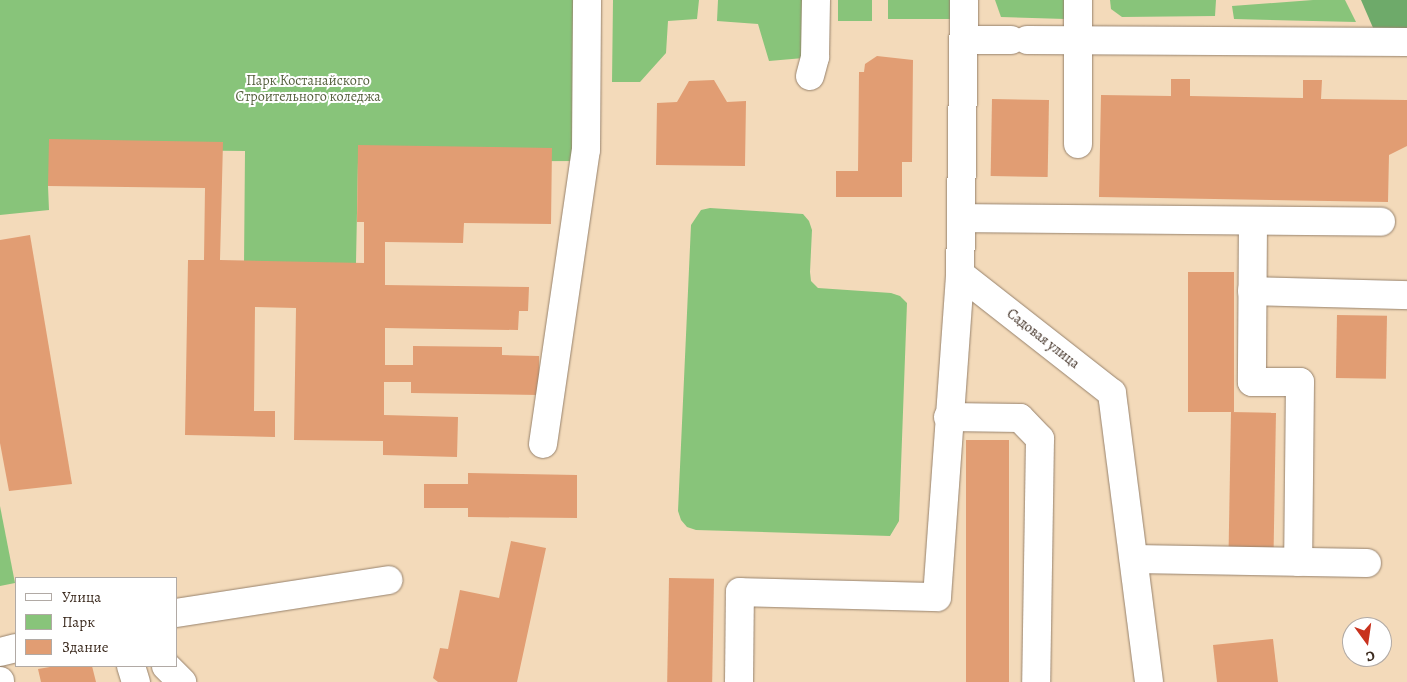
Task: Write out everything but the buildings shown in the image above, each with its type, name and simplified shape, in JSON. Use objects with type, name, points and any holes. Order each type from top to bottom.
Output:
[{"type":"street","points":[[543,444],[586,150],[587,0]]},
{"type":"street","points":[[810,76],[816,57],[816,0]]},
{"type":"street","points":[[740,682],[740,592],[937,597],[963,218],[964,0]]},
{"type":"street","points":[[1078,0],[1078,144]]},
{"type":"street","points":[[964,40],[1407,42]]},
{"type":"street","points":[[963,218],[1381,222]]},
{"type":"street","points":[[1253,221],[1252,382],[1300,382],[1298,562]]},
{"type":"street","name":"Садовая улица","points":[[960,274],[1112,393],[1150,682]]},
{"type":"street","points":[[1252,291],[1407,295]]},
{"type":"street","points":[[948,417],[1020,418],[1040,439],[1036,682]]},
{"type":"street","points":[[1134,559],[1366,564]]},
{"type":"street","points":[[178,613],[388,580]]},
{"type":"street","points":[[0,652],[15,648]]},
{"type":"street","points":[[132,667],[136,682]]},
{"type":"street","points":[[167,667],[182,682]]},
{"type":"green space","name":"Парк Костанайского Строительного коледжа","points":[[0,0],[582,0],[584,161],[358,162],[356,263],[244,265],[245,151],[59,149],[48,186],[49,210],[0,215]]},
{"type":"green space","points":[[613,0],[699,0],[697,19],[668,21],[666,53],[640,82],[612,82]]},
{"type":"green space","points":[[718,0],[816,0],[815,57],[769,61],[758,24],[717,21]]},
{"type":"green space","points":[[838,0],[872,0],[872,21],[838,21]]},
{"type":"green space","points":[[888,0],[950,0],[950,19],[888,19]]},
{"type":"green space","points":[[995,0],[1080,0],[1065,19],[1001,17]]},
{"type":"green space","points":[[1110,0],[1216,0],[1215,16],[1122,17],[1111,9]]},
{"type":"green space","points":[[1313,0],[1345,0],[1356,22],[1234,19],[1232,6]]},
{"type":"green space","points":[[1361,0],[1407,0],[1407,37],[1377,37]]},
{"type":"green space","points":[[710,208],[803,214],[809,221],[812,230],[810,272],[811,281],[818,288],[891,293],[900,296],[907,303],[899,521],[890,536],[696,530],[687,527],[681,520],[678,511],[691,225],[701,210]]},
{"type":"green space","points":[[0,506],[15,583],[0,586]]}]
